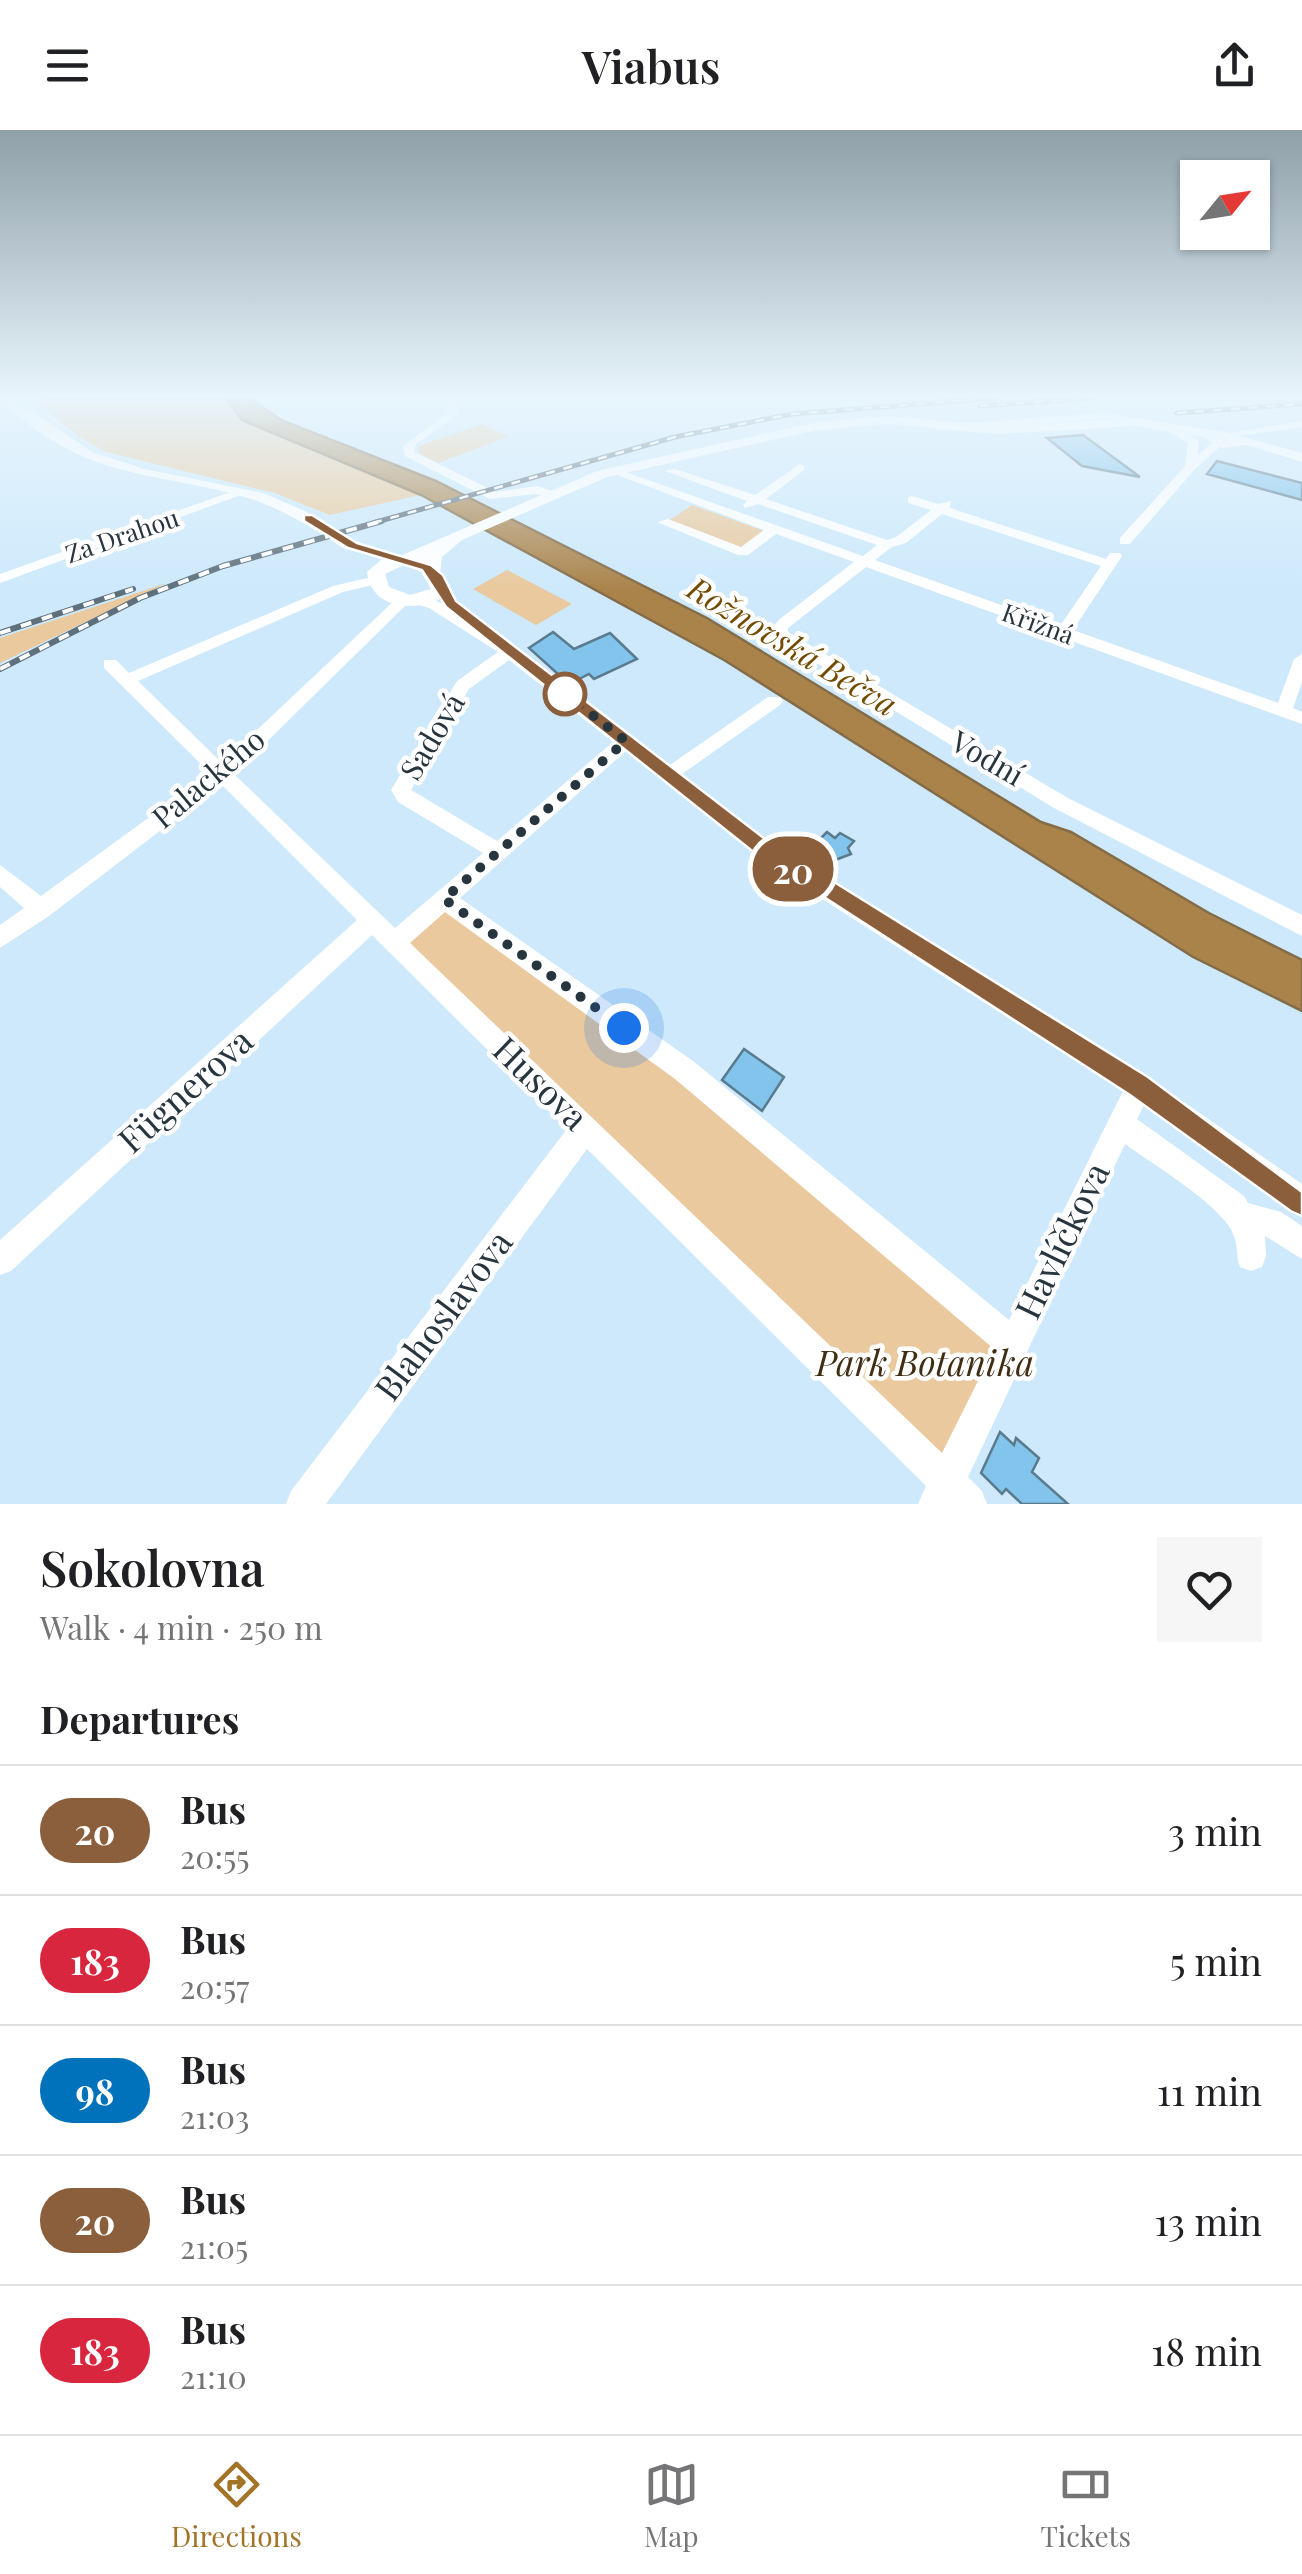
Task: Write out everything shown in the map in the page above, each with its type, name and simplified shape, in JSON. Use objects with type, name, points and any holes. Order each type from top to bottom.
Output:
[{"type":"main road","points":[[107,462],[244,492],[308,518],[373,563],[384,591],[409,601],[434,597],[434,556],[460,534]]},
{"type":"main road","points":[[376,576],[402,560],[551,495],[613,471],[655,462]]},
{"type":"main road","points":[[352,546],[402,560],[437,580]]},
{"type":"street","points":[[425,462],[494,496],[537,490],[551,495]]},
{"type":"street","points":[[1191,467],[1192,462]]},
{"type":"street","points":[[1072,625],[1118,552],[1197,462]]},
{"type":"street","points":[[736,515],[800,468]]},
{"type":"street","name":"Křižná","points":[[613,471],[866,562],[1072,625],[1302,718]]},
{"type":"street","points":[[671,472],[887,544]]},
{"type":"street","name":"Za Drahou","points":[[0,580],[244,492]]},
{"type":"street","points":[[912,500],[1118,552]]},
{"type":"street","points":[[695,501],[663,522],[743,552],[774,529]]},
{"type":"street","points":[[866,562],[944,508]]},
{"type":"street","name":"Vodní","points":[[866,562],[782,625],[780,634],[1061,803],[1302,926]]},
{"type":"street","points":[[126,680],[376,576]]},
{"type":"street","points":[[437,580],[451,604],[503,647],[816,885],[1139,1086],[1302,1202]]},
{"type":"street","points":[[409,601],[433,604],[503,647]]},
{"type":"street","name":"Palackého","points":[[0,938],[222,774],[409,601]]},
{"type":"street","name":"Sadová","points":[[498,852],[405,797],[401,790],[460,690],[503,647]]},
{"type":"street","points":[[1283,712],[1302,659]]},
{"type":"street","name":"Husova","points":[[110,664],[585,1128],[950,1496]]},
{"type":"street","points":[[677,769],[774,701]]},
{"type":"street","points":[[394,942],[626,741]]},
{"type":"street","points":[[0,874],[40,910]]},
{"type":"street","points":[[444,899],[684,1070],[1013,1344]]},
{"type":"street","name":"Fügnerova","points":[[0,1260],[372,921]]},
{"type":"street","name":"Havlíčkova","points":[[950,1496],[1013,1344],[1139,1086]]},
{"type":"street","points":[[1120,1123],[1226,1200],[1242,1216],[1250,1234],[1251,1256]]},
{"type":"street","name":"Blahoslavova","points":[[304,1504],[585,1128]]},
{"type":"street","points":[[1242,1216],[1271,1222],[1302,1244]]},
{"type":"green space","points":[[148,462],[339,462],[421,495],[330,515],[275,493]]},
{"type":"green space","points":[[692,505],[767,532],[742,550],[667,522]]},
{"type":"green space","points":[[507,570],[572,604],[536,625],[473,589]]},
{"type":"green space","points":[[167,583],[0,663],[0,638]]},
{"type":"green space","name":"Park Botanika","points":[[444,899],[684,1070],[1011,1348],[946,1480],[395,942]]},
{"type":"shaded area","points":[[343,462],[388,462],[436,481],[707,618],[1041,822],[1071,832],[1209,913],[1302,960],[1302,1011],[1193,957],[724,660],[421,495]]},
{"type":"building","points":[[1077,462],[1120,462],[1140,477]]},
{"type":"building","points":[[1216,462],[1221,462],[1302,483],[1302,500],[1207,474]]},
{"type":"building","points":[[553,632],[574,649],[610,633],[637,659],[594,679],[589,674],[569,684],[529,648]]},
{"type":"building","points":[[827,832],[835,838],[840,833],[854,841],[848,848],[851,854],[830,862],[819,854],[824,849],[816,843]]},
{"type":"building","points":[[744,1049],[784,1077],[762,1111],[722,1080]]},
{"type":"building","points":[[1000,1432],[1014,1445],[1016,1438],[1039,1458],[1032,1472],[1068,1504],[1022,1504],[1006,1489],[1002,1494],[981,1473]]},
{"type":"railway","points":[[373,523],[587,462]]},
{"type":"railway","points":[[0,669],[140,598],[223,566],[382,521]]},
{"type":"railway","points":[[0,633],[133,589]]},
{"type":"bus line","name":"20","points":[[308,518],[352,546],[388,559],[422,564],[436,575],[442,595],[451,604],[758,844],[816,885],[1139,1086],[1302,1202]]},
{"type":"route","points":[[565,694],[626,741],[444,899],[624,1028]]},
{"type":"water label","name":"Rožnovská Bečva","points":[[792,647]]}]
